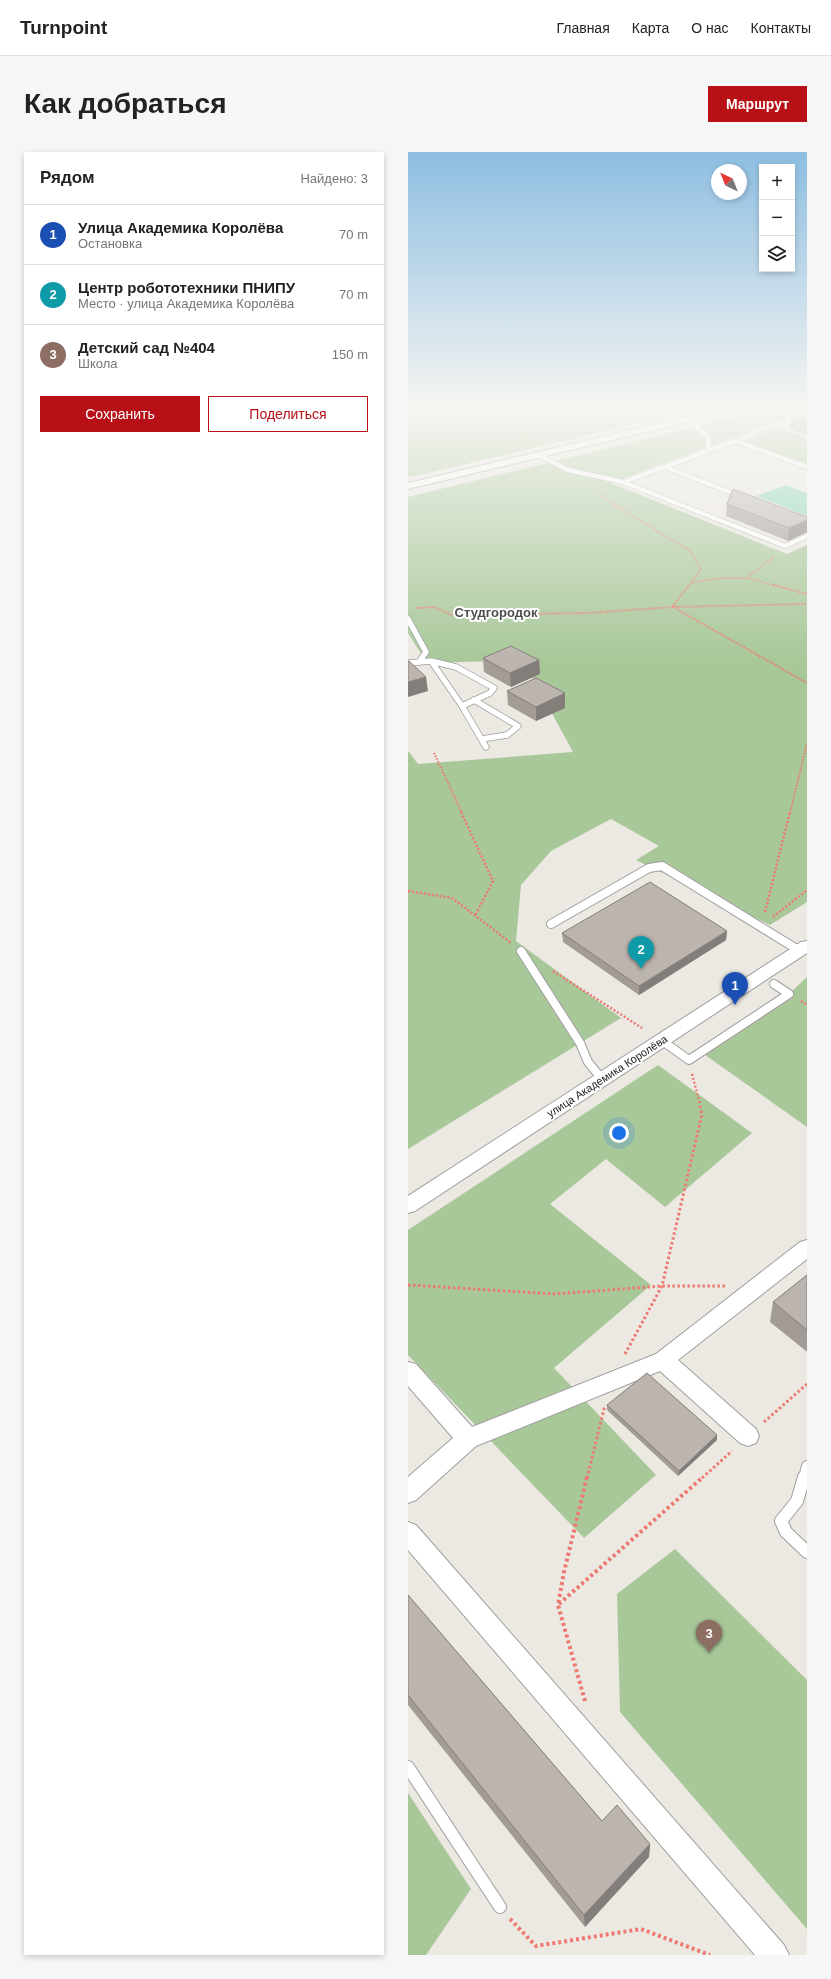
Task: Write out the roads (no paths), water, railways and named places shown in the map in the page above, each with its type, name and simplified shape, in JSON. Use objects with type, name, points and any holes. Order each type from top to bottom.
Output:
[{"type":"street","name":"улица Академика Королёва","points":[[408,1206],[661,1040],[805,951]]},
{"type":"street","points":[[408,1492],[468,1440],[663,1360],[807,1248]]},
{"type":"street","points":[[663,1360],[748,1436]]},
{"type":"street","points":[[408,1371],[468,1440]]},
{"type":"street","points":[[408,1533],[669,1832],[774,1955]]},
{"type":"lane","points":[[649,492],[785,546],[807,536]]},
{"type":"lane","points":[[728,492],[743,498]]},
{"type":"lane","points":[[408,619],[426,652],[419,662]]},
{"type":"lane","points":[[431,661],[462,706],[486,747]]},
{"type":"lane","points":[[408,662],[431,661],[456,667],[494,688],[490,693],[462,706]]},
{"type":"lane","points":[[474,700],[518,726],[515,730],[500,737],[482,739]]},
{"type":"lane","points":[[551,924],[655,866],[662,866],[761,927],[805,951]]},
{"type":"lane","points":[[521,951],[580,1043],[588,1062],[602,1079]]},
{"type":"lane","points":[[661,1040],[689,1060],[789,994],[774,984]]},
{"type":"lane","points":[[807,1466],[797,1501],[781,1521],[786,1532],[807,1552]]},
{"type":"lane","points":[[408,1767],[500,1907]]},
{"type":"place","name":"Центр робототехники ПНИПУ","points":[[641,969]]},
{"type":"place","name":"Улица Академика Королёва","points":[[735,1005]]},
{"type":"place","name":"Детский сад №404","points":[[709,1653]]},
{"type":"district","name":"Студгородок","points":[[496,612]]}]
